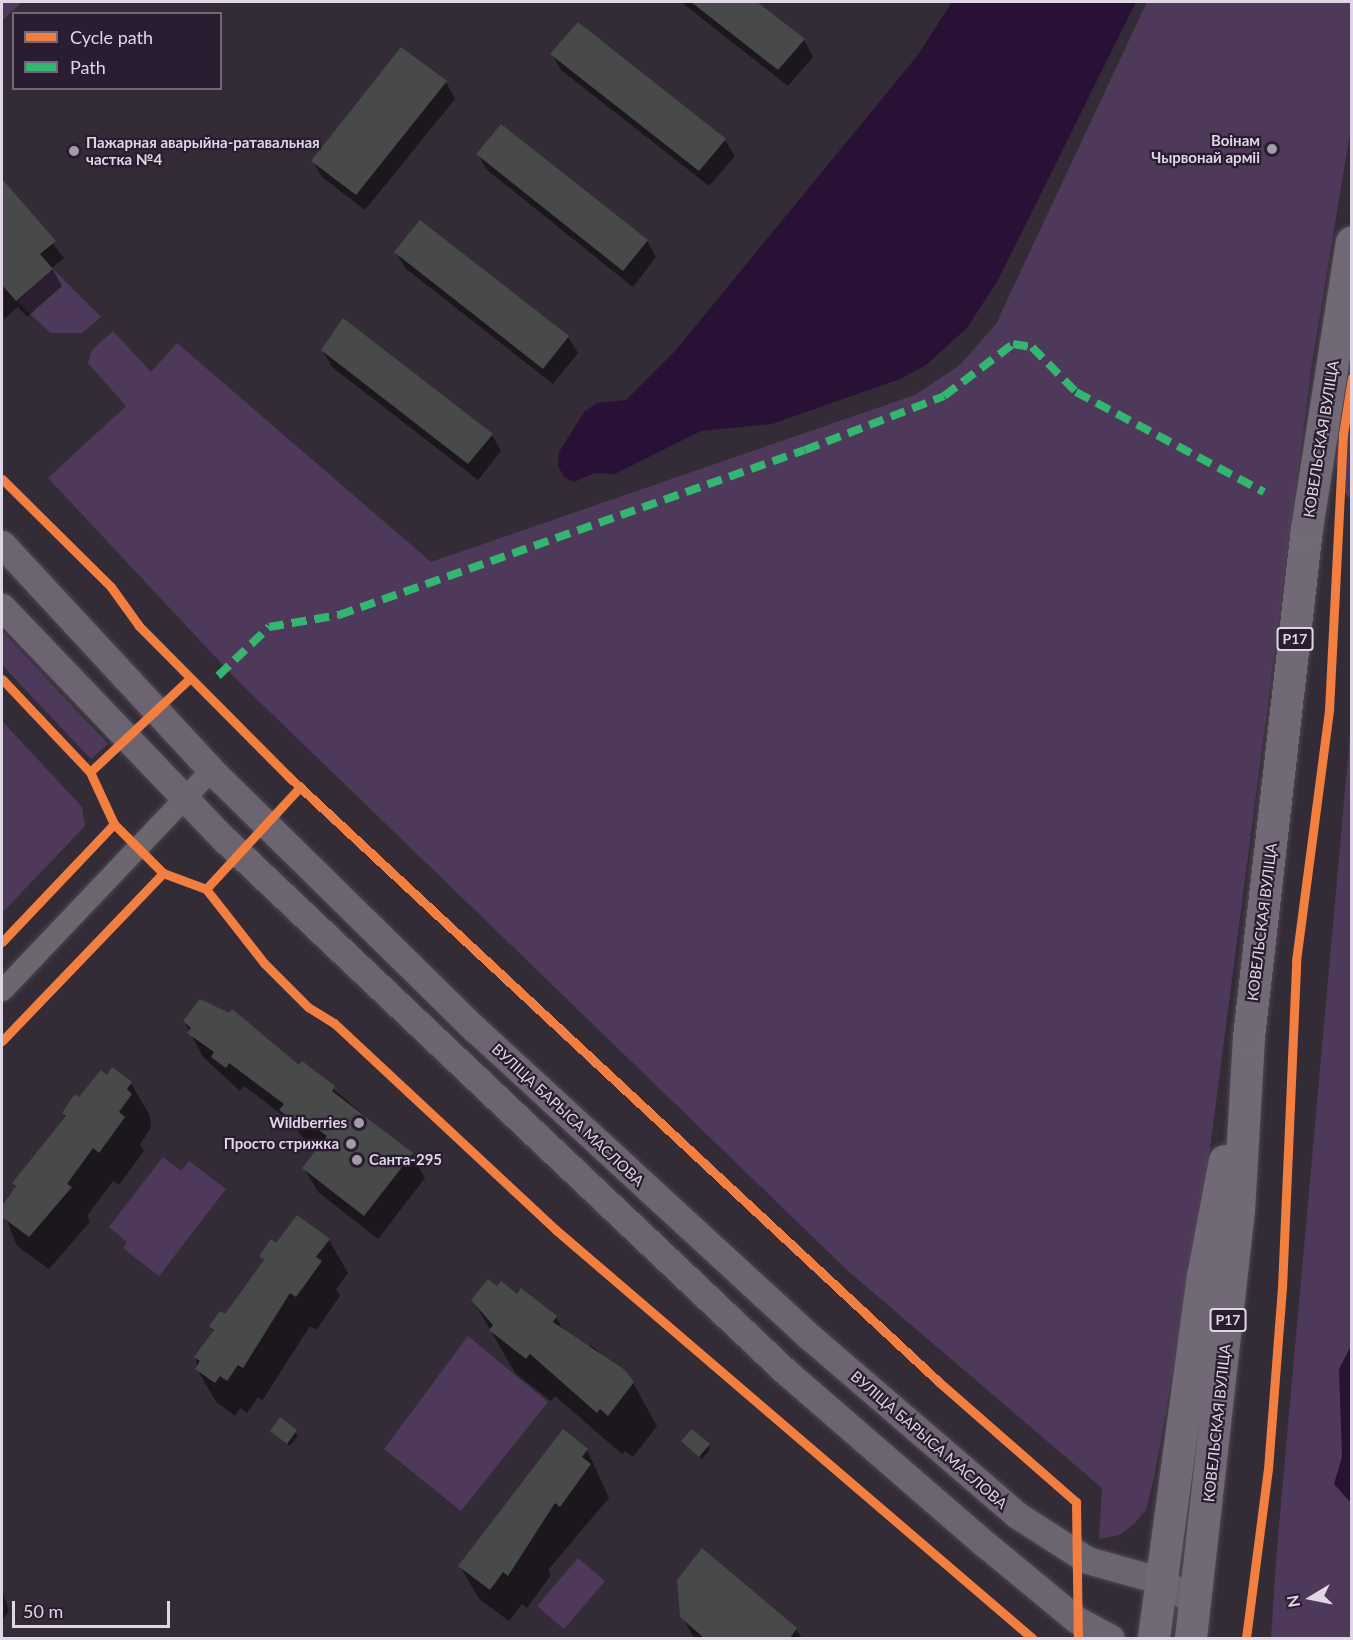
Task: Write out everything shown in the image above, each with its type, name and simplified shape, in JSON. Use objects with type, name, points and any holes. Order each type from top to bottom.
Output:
[{"type":"highway","name":"КОВЕЛЬСКАЯ ВУЛІЦА","points":[[1196,1603],[1239,1211],[1249,1036],[1307,530],[1352,243]]},
{"type":"highway","name":"Р17","points":[[1154,1638],[1203,1277],[1249,1036]]},
{"type":"highway","name":"Р17","points":[[1191,1638],[1196,1603]]},
{"type":"main road","name":"ВУЛІЦА БАРЫСА МАСЛОВА","points":[[2,544],[211,770],[476,1030],[949,1457],[1017,1515],[1075,1553],[1162,1581],[1196,1603]]},
{"type":"main road","points":[[2,607],[184,799],[452,1061],[785,1371],[985,1544],[1077,1620],[1111,1638]]},
{"type":"street","points":[[2,990],[211,770]]},
{"type":"shaded area","points":[[2,2],[22,2],[2,21]]},
{"type":"shaded area","points":[[952,2],[1136,2],[998,280],[967,328],[926,365],[900,379],[772,424],[701,431],[615,474],[595,473],[574,482],[564,477],[558,466],[559,452],[584,412],[597,403],[626,400],[675,351],[917,56]]},
{"type":"shaded area","points":[[1147,2],[1351,2],[1351,127],[1312,363],[1204,1195],[1154,1478],[1146,1510],[1133,1525],[1119,1535],[1099,1539],[1102,1488],[847,1270],[236,679],[48,478],[126,406],[88,363],[92,350],[113,331],[151,372],[177,343],[431,562],[915,395],[960,365],[996,324]]},
{"type":"shaded area","points":[[53,269],[101,317],[82,333],[50,333],[17,301]]},
{"type":"shaded area","points":[[1351,344],[1351,500],[1338,484],[1336,460]]},
{"type":"shaded area","points":[[2,631],[108,744],[91,759],[2,665]]},
{"type":"shaded area","points":[[2,721],[82,807],[85,826],[2,913]]},
{"type":"shaded area","points":[[1351,724],[1351,1638],[1271,1638],[1277,1548]]},
{"type":"shaded area","points":[[163,1157],[181,1171],[189,1161],[226,1189],[159,1276],[123,1248],[127,1242],[109,1227]]},
{"type":"shaded area","points":[[468,1336],[548,1402],[461,1511],[384,1449]]},
{"type":"shaded area","points":[[1351,1346],[1351,1503],[1334,1484],[1342,1457],[1339,1369]]},
{"type":"shaded area","points":[[578,1558],[605,1581],[564,1629],[537,1606]]},
{"type":"building","points":[[691,2],[757,2],[805,39],[778,70]]},
{"type":"building","points":[[578,22],[726,139],[699,171],[550,54]]},
{"type":"building","points":[[401,47],[447,81],[356,195],[311,161]]},
{"type":"building","points":[[501,124],[648,240],[623,271],[476,154]]},
{"type":"building","points":[[2,179],[56,241],[40,254],[53,269],[16,301],[2,285]]},
{"type":"building","points":[[420,220],[569,336],[543,369],[394,252]]},
{"type":"building","points":[[343,318],[493,434],[468,464],[321,350]]},
{"type":"building","points":[[200,999],[229,1013],[232,1009],[299,1065],[302,1061],[335,1086],[332,1091],[413,1153],[364,1216],[302,1168],[327,1136],[300,1116],[296,1122],[279,1110],[284,1104],[229,1063],[226,1068],[219,1063],[211,1057],[214,1052],[187,1033],[191,1028],[183,1021]]},
{"type":"building","points":[[112,1067],[132,1082],[127,1089],[132,1094],[119,1112],[125,1117],[99,1153],[93,1148],[67,1184],[72,1187],[29,1237],[2,1217],[2,1206],[16,1186],[12,1183],[66,1116],[62,1113],[75,1094],[79,1097],[101,1070],[107,1075]]},
{"type":"building","points":[[297,1215],[330,1239],[316,1257],[322,1261],[296,1297],[290,1293],[243,1368],[238,1365],[227,1381],[220,1376],[215,1383],[195,1369],[200,1361],[194,1357],[214,1330],[209,1326],[220,1311],[225,1314],[264,1260],[259,1256],[271,1239],[276,1243]]},
{"type":"building","points":[[488,1279],[497,1286],[501,1281],[517,1294],[521,1288],[557,1316],[553,1322],[625,1370],[634,1382],[608,1416],[600,1409],[597,1413],[530,1354],[526,1359],[489,1330],[493,1325],[471,1300]]},
{"type":"building","points":[[280,1417],[297,1430],[287,1444],[270,1431]]},
{"type":"building","points":[[563,1429],[588,1449],[582,1457],[591,1464],[560,1507],[555,1503],[508,1576],[503,1572],[490,1590],[458,1566]]},
{"type":"building","points":[[692,1429],[710,1444],[699,1457],[681,1441]]},
{"type":"building","points":[[702,1548],[797,1628],[790,1638],[704,1638],[680,1617],[677,1580]]},
{"type":"marked path","points":[[218,676],[269,627],[339,615],[805,450],[944,396],[1013,344],[1032,347],[1076,392],[1264,492]]},
{"type":"cycle path","points":[[1246,1638],[1268,1469],[1282,1288],[1296,961],[1329,710],[1343,434],[1352,378]]},
{"type":"cycle path","points":[[2,479],[111,587],[139,626],[288,776],[939,1382],[1076,1502],[1078,1638]]},
{"type":"cycle path","points":[[90,772],[190,678]]},
{"type":"cycle path","points":[[2,679],[90,772],[114,824],[163,873]]},
{"type":"cycle path","points":[[206,889],[300,787]]},
{"type":"cycle path","points":[[2,942],[114,824]]},
{"type":"cycle path","points":[[2,1041],[163,873],[206,889],[264,963],[308,1007],[334,1023],[556,1230],[1032,1638]]},
{"type":"place","name":"Воінам Чырвонай арміі","points":[[1272,149]]},
{"type":"place","name":"Пажарная аварыйна-ратавальная частка №4","points":[[74,151]]},
{"type":"place","name":"Wildberries","points":[[359,1123]]},
{"type":"place","name":"Просто стрижка","points":[[351,1144]]},
{"type":"place","name":"Санта-295","points":[[357,1160]]}]
